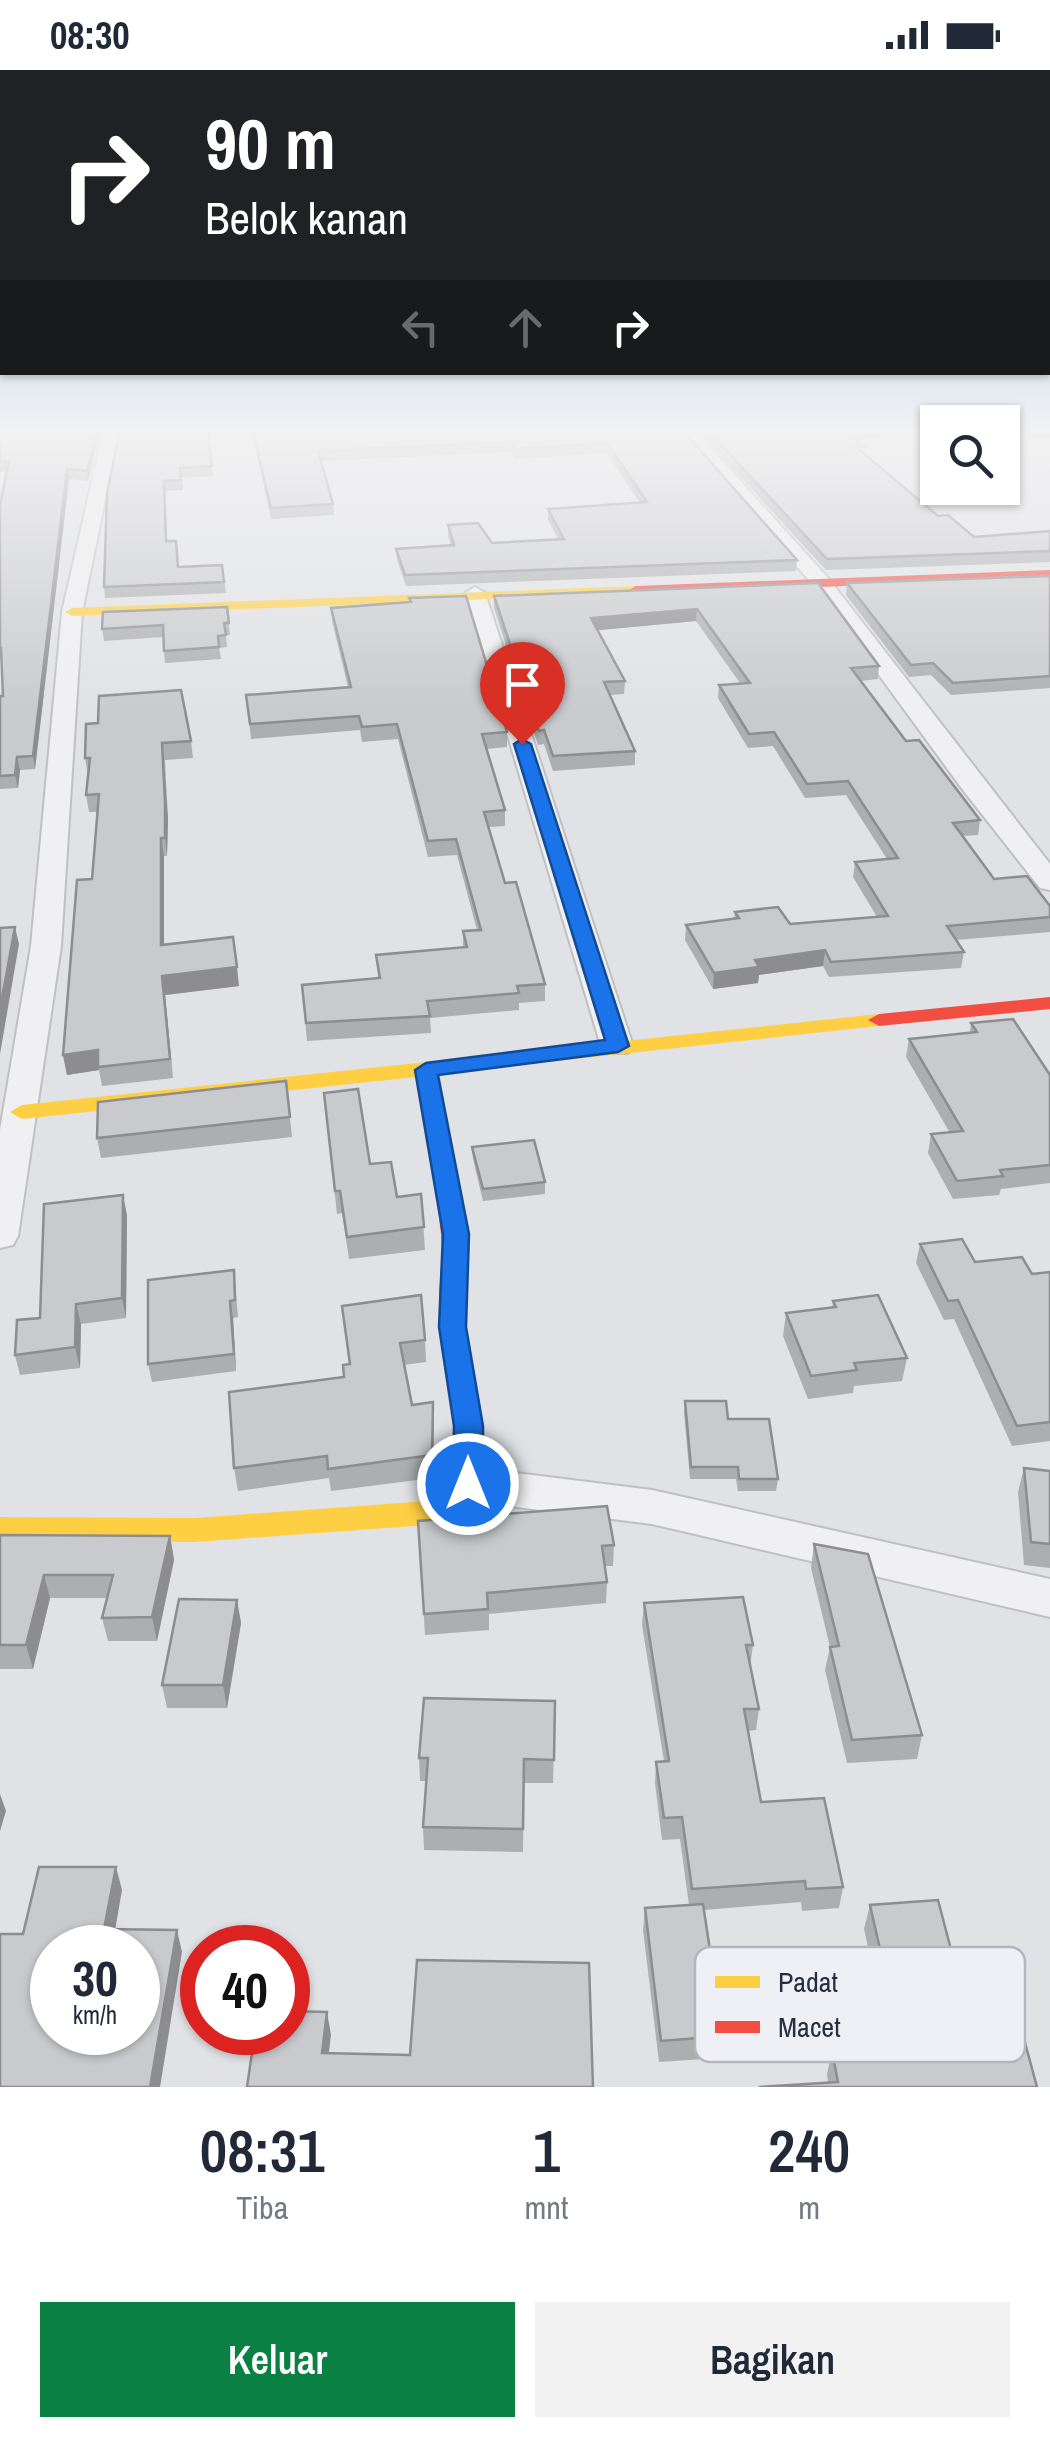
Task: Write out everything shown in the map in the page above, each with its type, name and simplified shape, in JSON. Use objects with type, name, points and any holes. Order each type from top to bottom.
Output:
[{"type":"street","points":[[0,1236],[46,946],[72,612],[90,527]]},
{"type":"street","points":[[773,527],[822,582],[972,785],[1050,882]]},
{"type":"street","points":[[72,612],[1050,574]]},
{"type":"street","points":[[475,594],[618,1046]]},
{"type":"street","points":[[22,1112],[1050,1003]]},
{"type":"street","points":[[0,1529],[195,1530],[428,1512],[458,1502],[468,1484],[468,1426],[453,1327],[456,1234],[426,1070]]},
{"type":"street","points":[[468,1484],[652,1507],[1050,1598]]},
{"type":"building","points":[[0,527],[60,527],[33,756],[17,757],[15,775],[0,776]]},
{"type":"building","points":[[106,527],[166,527],[166,541],[176,541],[178,567],[222,565],[224,582],[104,587]]},
{"type":"building","points":[[449,527],[481,527],[492,543],[564,539],[558,527],[768,527],[797,560],[405,575],[396,549],[454,545]]},
{"type":"building","points":[[797,527],[962,527],[974,537],[1050,531],[1050,551],[827,559]]},
{"type":"building","points":[[1050,576],[1050,676],[953,683],[933,663],[911,665],[847,583]]},
{"type":"building","points":[[818,583],[879,666],[851,668],[906,741],[919,740],[980,820],[953,823],[994,879],[1027,876],[1050,906],[1050,917],[947,926],[964,952],[831,962],[825,950],[755,960],[759,967],[714,973],[686,925],[739,918],[735,912],[778,907],[790,924],[888,916],[855,862],[898,858],[848,781],[807,784],[774,732],[749,734],[719,685],[750,683],[697,609],[591,618],[625,681],[604,682],[635,751],[553,756],[544,730],[539,731],[494,596]]},
{"type":"building","points":[[466,596],[507,732],[482,734],[505,810],[484,812],[505,883],[516,882],[545,984],[517,986],[519,993],[427,1001],[430,1016],[306,1023],[302,985],[380,978],[376,955],[467,947],[463,931],[481,930],[456,839],[428,841],[397,724],[362,727],[359,716],[250,724],[246,695],[351,687],[331,608],[411,602],[409,598]]},
{"type":"building","points":[[227,607],[229,623],[224,623],[226,635],[218,636],[219,647],[164,651],[163,625],[102,629],[103,612]]},
{"type":"building","points":[[181,690],[191,741],[162,743],[165,838],[161,838],[161,945],[233,937],[237,967],[162,976],[170,1059],[98,1067],[98,1050],[63,1055],[77,880],[92,879],[99,794],[86,795],[90,758],[85,758],[86,724],[98,723],[99,696]]},
{"type":"building","points":[[15,927],[0,1009],[0,928]]},
{"type":"building","points":[[1013,1019],[1050,1075],[1050,1165],[1000,1170],[1003,1176],[957,1181],[931,1134],[963,1131],[909,1039],[977,1032],[971,1023]]},
{"type":"building","points":[[286,1081],[290,1117],[97,1138],[98,1102]]},
{"type":"building","points":[[358,1089],[370,1164],[391,1162],[397,1197],[421,1194],[424,1227],[347,1237],[340,1191],[335,1191],[324,1093]]},
{"type":"building","points":[[534,1140],[545,1182],[483,1189],[472,1147]]},
{"type":"building","points":[[123,1195],[122,1298],[76,1304],[75,1347],[15,1355],[17,1320],[40,1318],[44,1204]]},
{"type":"building","points":[[962,1239],[975,1262],[1022,1257],[1032,1274],[1050,1272],[1050,1422],[1017,1426],[958,1300],[948,1301],[920,1244]]},
{"type":"building","points":[[234,1270],[235,1300],[230,1301],[234,1354],[148,1364],[148,1280]]},
{"type":"building","points":[[421,1295],[425,1340],[400,1343],[412,1405],[433,1402],[432,1455],[328,1469],[327,1456],[234,1468],[229,1392],[344,1377],[343,1365],[350,1364],[342,1306]]},
{"type":"building","points":[[878,1295],[907,1358],[854,1363],[857,1370],[811,1376],[786,1313],[836,1307],[833,1301]]},
{"type":"building","points":[[685,1401],[726,1401],[728,1419],[769,1419],[778,1479],[739,1479],[738,1467],[691,1467]]},
{"type":"building","points":[[1024,1468],[1050,1471],[1050,1544],[1031,1542]]},
{"type":"building","points":[[607,1506],[614,1545],[602,1546],[607,1582],[487,1593],[488,1609],[424,1614],[418,1521]]},
{"type":"building","points":[[0,1535],[170,1536],[152,1617],[102,1618],[113,1575],[44,1575],[26,1645],[0,1645]]},
{"type":"building","points":[[814,1544],[868,1554],[922,1735],[852,1740],[830,1647],[839,1646]]},
{"type":"building","points":[[743,1597],[753,1645],[746,1645],[759,1709],[744,1709],[761,1802],[824,1798],[843,1887],[806,1889],[805,1881],[692,1889],[682,1817],[664,1818],[656,1762],[669,1761],[644,1603]]},
{"type":"building","points":[[179,1599],[237,1600],[223,1685],[162,1685]]},
{"type":"building","points":[[424,1698],[555,1701],[554,1760],[524,1759],[523,1829],[423,1827],[428,1758],[419,1758]]},
{"type":"building","points":[[39,1867],[116,1867],[105,1925],[30,1925],[30,2055],[156,2055],[150,2087],[0,2087],[0,1934],[23,1934]]},
{"type":"building","points":[[938,1900],[950,1947],[880,1947],[870,1905]]},
{"type":"building","points":[[703,1904],[710,1947],[695,1947],[695,2038],[661,2041],[645,1908]]},
{"type":"building","points":[[160,1930],[177,1930],[160,2029]]},
{"type":"building","points":[[417,1960],[589,1963],[593,2087],[247,2087],[252,2055],[310,2055],[310,2012],[327,2012],[322,2053],[410,2055]]},
{"type":"building","points":[[1025,2043],[1037,2087],[759,2087],[838,2082],[834,2062],[1025,2062]]},
{"type":"traffic: slow","points":[[72,612],[636,590]]},
{"type":"traffic: slow","points":[[22,1112],[879,1020]]},
{"type":"traffic: slow","points":[[426,1070],[451,1207]]},
{"type":"traffic: slow","points":[[0,1529],[195,1530],[428,1513],[447,1506]]},
{"type":"traffic: jam","points":[[636,590],[1050,574]]},
{"type":"traffic: jam","points":[[879,1020],[1050,1003]]},
{"type":"traffic: jam","points":[[447,1506],[457,1503],[465,1483],[470,1441],[453,1330],[451,1207]]},
{"type":"route","points":[[468,1484],[468,1426],[453,1327],[456,1234],[426,1070],[618,1046],[522,744]]}]
